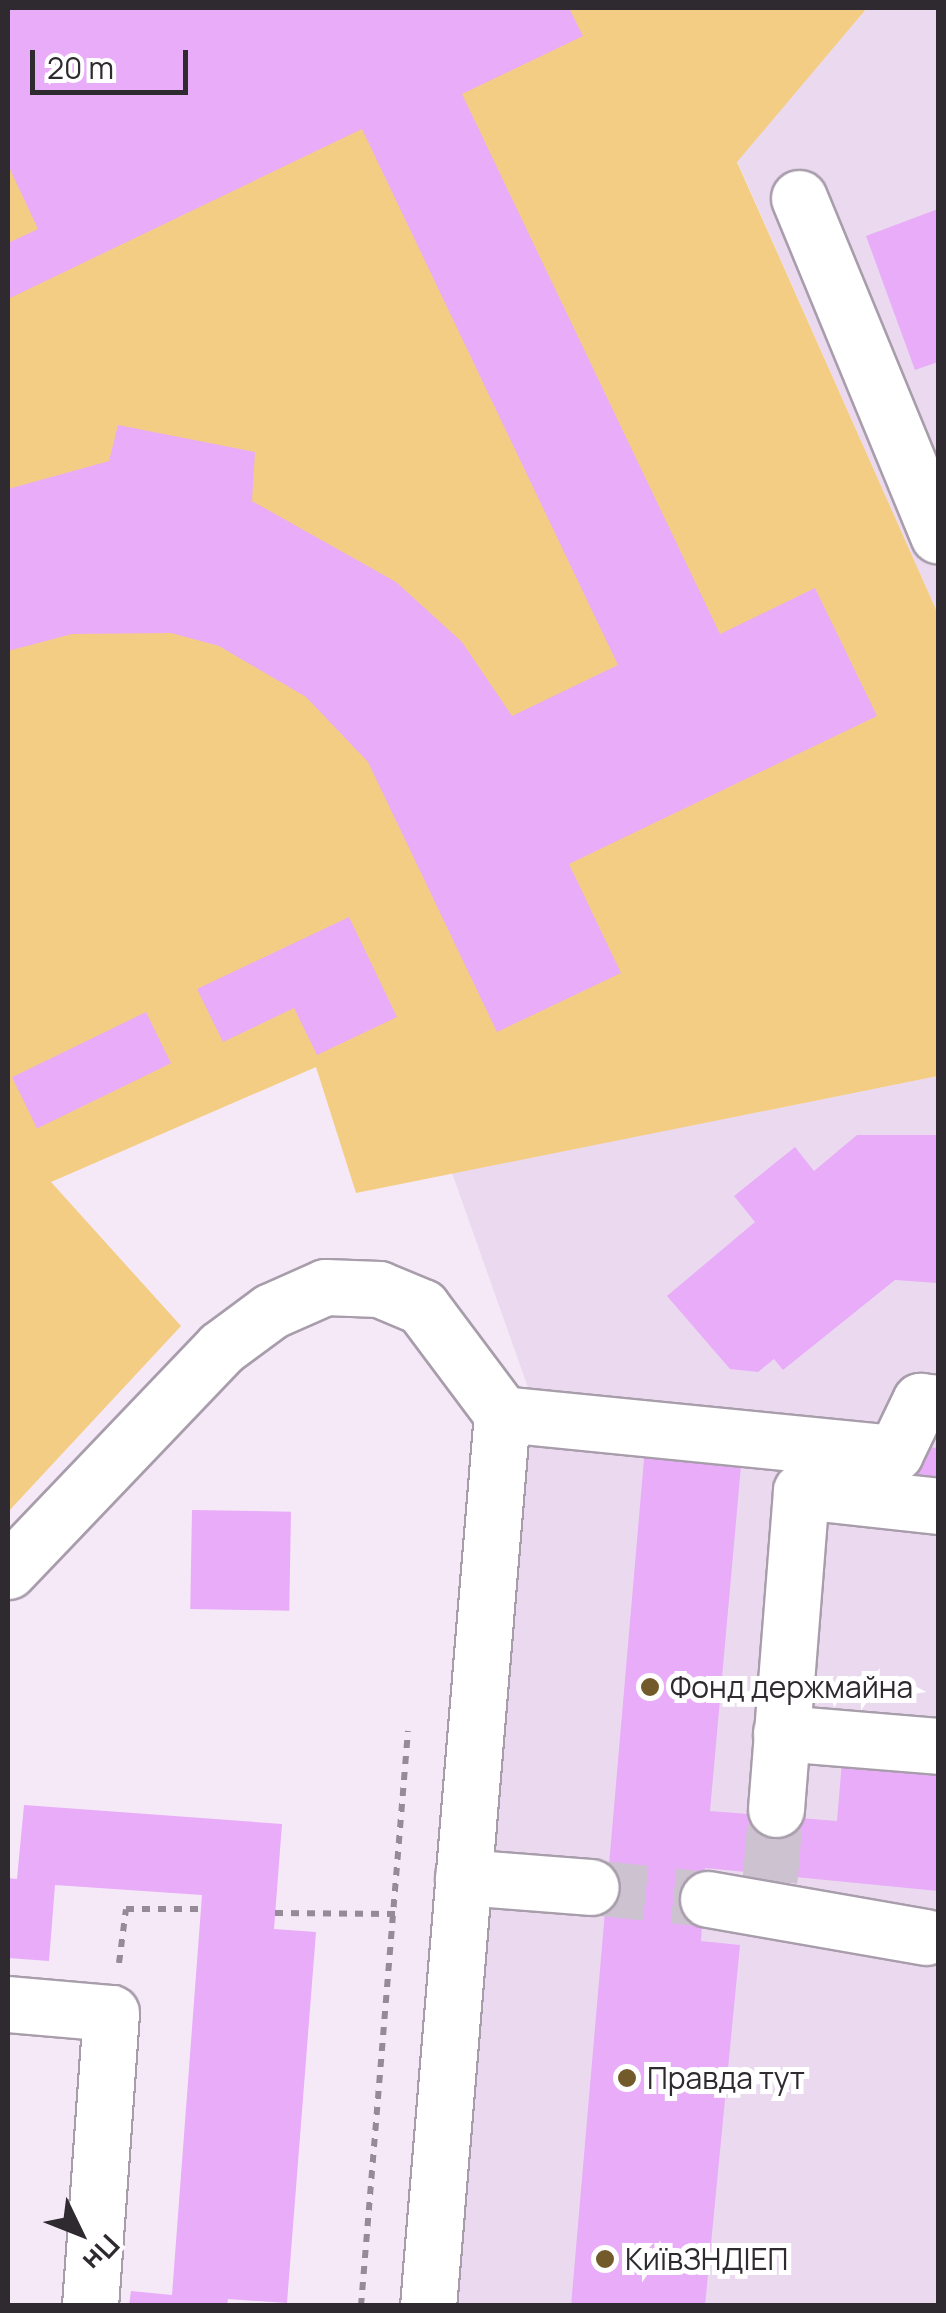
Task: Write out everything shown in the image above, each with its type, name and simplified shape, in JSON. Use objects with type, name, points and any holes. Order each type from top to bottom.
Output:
[{"type":"street","points":[[799,198],[938,535]]},
{"type":"street","points":[[8,1571],[220,1348],[271,1311],[325,1287],[379,1288],[422,1307],[502,1414],[428,2306]]},
{"type":"street","points":[[502,1414],[895,1453],[920,1401],[938,1402]]},
{"type":"street","points":[[776,1809],[801,1491],[938,1506]]},
{"type":"street","points":[[781,1733],[938,1746]]},
{"type":"street","points":[[464,1877],[591,1887]]},
{"type":"street","points":[[708,1899],[768,1895],[926,1937]]},
{"type":"street","points":[[8,2004],[111,2013],[90,2306]]},
{"type":"path","points":[[361,2306],[408,1731]]},
{"type":"path","points":[[116,1982],[126,1909],[200,1908]]},
{"type":"path","points":[[275,1913],[396,1914]]},
{"type":"shaded area","points":[[8,8],[867,8],[737,162],[938,614],[938,1076],[356,1193],[316,1067],[51,1182],[181,1326],[8,1512]]},
{"type":"shaded area","points":[[867,8],[938,8],[938,614],[737,161]]},
{"type":"shaded area","points":[[938,1076],[938,2305],[452,2305],[532,1399],[452,1173]]},
{"type":"building","points":[[8,8],[569,8],[583,36],[462,94],[720,634],[815,588],[877,716],[569,864],[621,973],[497,1032],[368,762],[306,697],[219,646],[171,633],[72,634],[8,651],[8,489],[109,461],[118,425],[255,452],[252,501],[396,582],[462,642],[512,716],[618,665],[362,129],[8,299],[8,243],[38,229],[8,165]]},
{"type":"building","points":[[938,209],[938,362],[915,370],[866,236]]},
{"type":"building","points":[[349,917],[397,1017],[317,1055],[294,1008],[223,1042],[197,989]]},
{"type":"building","points":[[146,1012],[171,1063],[37,1129],[12,1077]]},
{"type":"building","points":[[857,1135],[938,1135],[938,1283],[895,1280],[783,1370],[774,1359],[758,1372],[730,1369],[667,1296],[755,1222],[734,1196],[795,1147],[814,1171]]},
{"type":"building","points":[[646,1436],[743,1444],[710,1811],[837,1821],[842,1761],[938,1769],[938,1891],[705,1868],[701,1941],[740,1945],[705,2306],[571,2306]]},
{"type":"building","points":[[917,1446],[938,1448],[938,1497],[913,1494]]},
{"type":"building","points":[[192,1510],[291,1512],[289,1611],[190,1609]]},
{"type":"building","points":[[24,1805],[282,1824],[274,1929],[316,1932],[287,2303],[228,2299],[227,2306],[129,2306],[131,2291],[172,2295],[202,1895],[55,1885],[49,1961],[8,1958],[8,1878],[17,1879]]},
{"type":"tunnel","points":[[770,1881],[776,1809]]},
{"type":"tunnel","points":[[591,1887],[708,1899]]},
{"type":"place","name":"Фонд держмайна","points":[[650,1687]]},
{"type":"place","name":"Правда тут","points":[[627,2078]]},
{"type":"place","name":"КиївЗНДІЕП","points":[[605,2259]]}]
